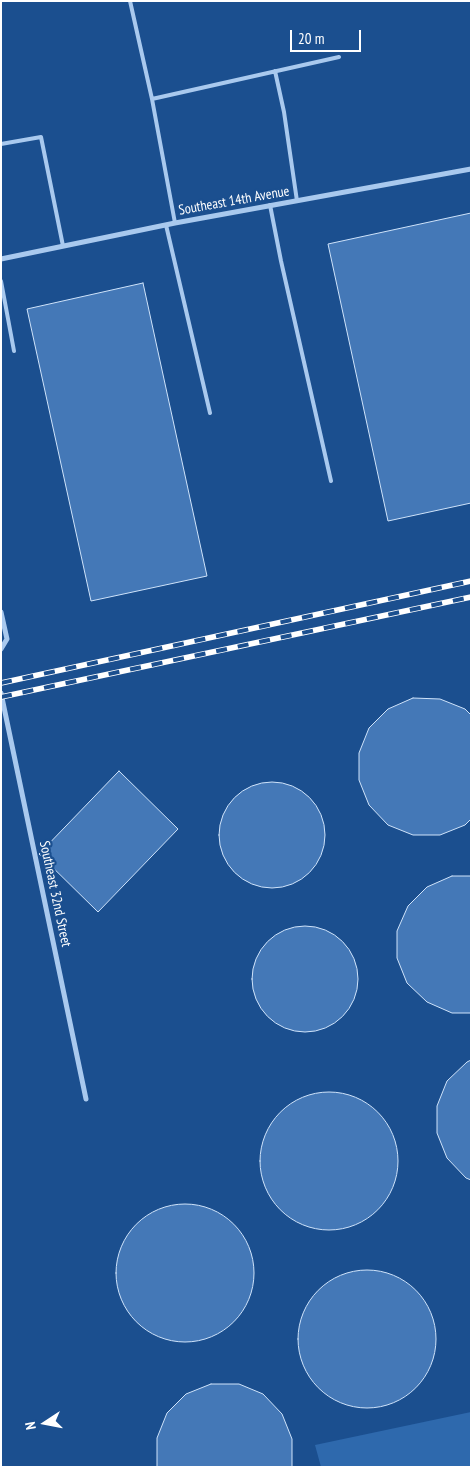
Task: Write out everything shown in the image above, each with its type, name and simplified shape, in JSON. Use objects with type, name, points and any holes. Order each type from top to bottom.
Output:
[{"type":"street","name":"Southeast 14th Avenue","points":[[1,259],[270,205],[471,170]]},
{"type":"street","points":[[1,612],[7,639],[1,649]]},
{"type":"street","name":"Southeast 32nd Street","points":[[1,693],[86,1099]]},
{"type":"lane","points":[[130,1],[152,99],[175,223]]},
{"type":"lane","points":[[152,99],[339,58]]},
{"type":"lane","points":[[275,72],[284,112],[297,201]]},
{"type":"lane","points":[[1,144],[41,137],[63,246]]},
{"type":"lane","points":[[270,205],[283,271],[331,481]]},
{"type":"lane","points":[[166,225],[210,413]]},
{"type":"lane","points":[[1,281],[14,351]]},
{"type":"shaded area","points":[[471,1412],[471,1467],[321,1467],[315,1445]]},
{"type":"building","points":[[471,213],[471,503],[388,521],[328,244]]},
{"type":"building","points":[[143,283],[207,576],[91,601],[27,309]]},
{"type":"building","points":[[413,698],[440,699],[465,709],[471,715],[471,819],[465,825],[440,835],[413,835],[388,825],[369,805],[359,780],[359,753],[369,728],[388,709]]},
{"type":"building","points":[[119,771],[178,829],[98,912],[39,854]]},
{"type":"building","points":[[272,782],[292,786],[309,798],[321,815],[325,835],[321,855],[309,872],[292,884],[272,888],[252,884],[235,872],[223,855],[219,835],[223,815],[235,798],[252,786]]},
{"type":"building","points":[[452,876],[471,876],[471,1013],[452,1013],[427,1002],[407,983],[397,958],[397,931],[408,906],[427,887]]},
{"type":"building","points":[[305,926],[325,930],[342,942],[354,959],[358,979],[354,999],[342,1016],[325,1028],[305,1032],[285,1028],[268,1016],[256,999],[252,979],[256,959],[268,942],[285,930]]},
{"type":"building","points":[[471,1060],[471,1180],[466,1178],[447,1158],[437,1133],[437,1106],[447,1081]]},
{"type":"building","points":[[329,1092],[355,1098],[367,1104],[377,1113],[386,1123],[392,1135],[398,1161],[392,1187],[386,1199],[377,1209],[367,1218],[355,1224],[329,1230],[303,1224],[291,1218],[281,1209],[272,1199],[266,1187],[260,1161],[266,1135],[272,1123],[281,1113],[291,1104],[303,1098]]},
{"type":"building","points":[[185,1204],[211,1210],[234,1224],[248,1247],[254,1273],[248,1299],[234,1322],[211,1336],[185,1342],[159,1336],[136,1322],[122,1299],[116,1273],[122,1247],[136,1224],[159,1210]]},
{"type":"building","points":[[367,1270],[393,1276],[405,1282],[415,1291],[424,1301],[430,1313],[436,1339],[430,1365],[424,1377],[415,1387],[405,1396],[393,1402],[367,1408],[341,1402],[329,1396],[319,1387],[310,1377],[304,1365],[298,1339],[304,1313],[310,1301],[319,1291],[329,1282],[341,1276]]},
{"type":"building","points":[[211,1384],[239,1384],[263,1394],[282,1414],[292,1439],[292,1467],[157,1467],[157,1438],[167,1413],[186,1394]]},
{"type":"railway","points":[[1,683],[471,581]]},
{"type":"railway","points":[[1,697],[471,597]]}]
